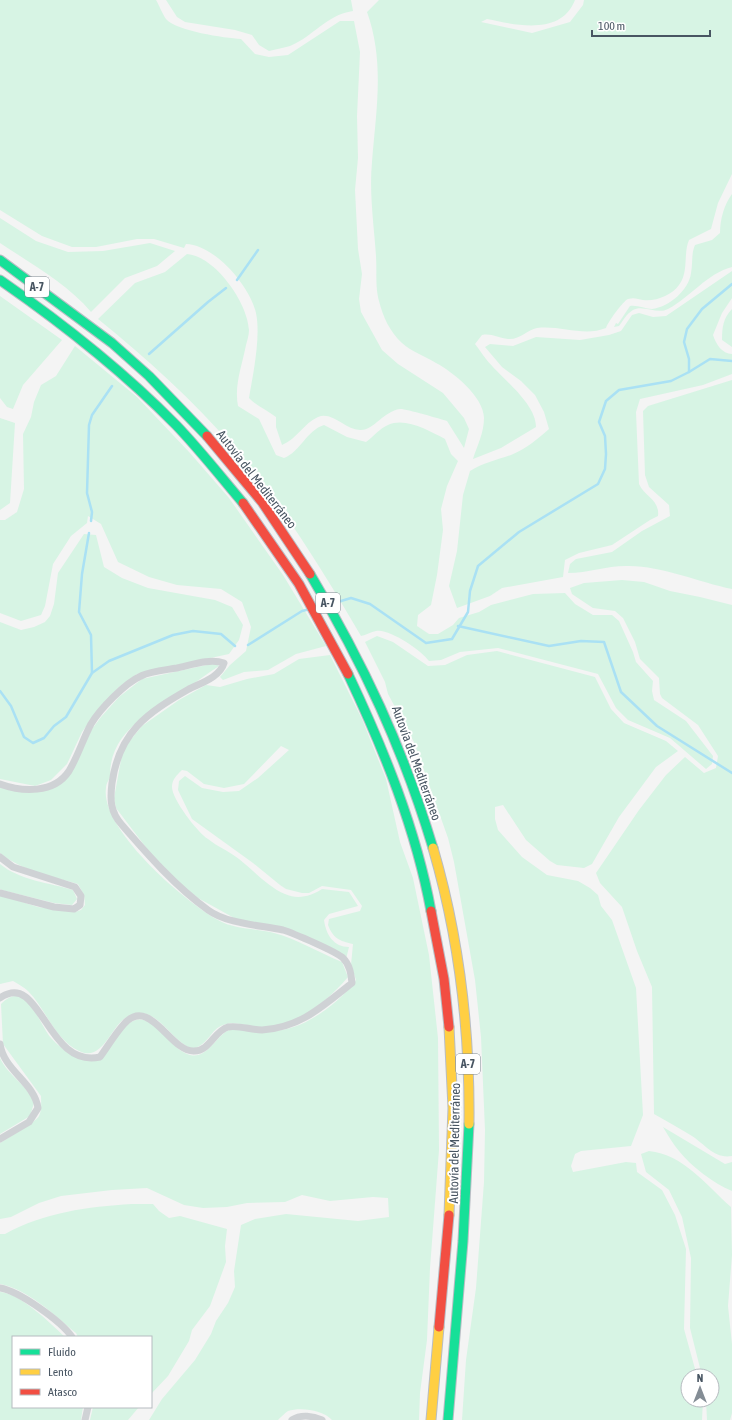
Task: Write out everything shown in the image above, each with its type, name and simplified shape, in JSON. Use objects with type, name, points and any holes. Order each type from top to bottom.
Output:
[{"type":"highway","name":"Autovía del Mediterráneo","points":[[0,260],[75,314],[145,373],[209,438],[257,495],[291,543],[353,647],[388,718],[425,819],[454,937],[463,999],[468,1059],[470,1120],[466,1201],[448,1420]]},
{"type":"highway","name":"Autovía del Mediterráneo","points":[[0,280],[64,327],[125,377],[198,449],[244,506],[303,592],[334,646],[373,724],[389,763],[409,822],[425,881],[438,941],[447,1001],[452,1062],[454,1115],[451,1185],[431,1420]]},
{"type":"street","points":[[0,784],[11,788],[35,790],[54,784],[68,772],[92,723],[111,700],[141,675],[204,662],[217,661],[224,663],[223,668],[212,678],[159,708],[141,722],[129,736],[120,748],[117,758],[110,798],[112,808],[117,819],[160,869],[209,911],[237,922],[283,931],[343,958],[351,972],[352,983],[313,1014],[286,1027],[261,1030],[228,1027],[220,1031],[208,1046],[196,1052],[187,1050],[178,1045],[163,1029],[150,1019],[140,1016],[130,1019],[124,1024],[100,1057],[93,1058],[84,1058],[73,1053],[52,1033],[37,1007],[23,995],[15,992],[6,994],[0,998]]},
{"type":"street","points":[[0,857],[13,867],[75,887],[82,896],[80,904],[74,909],[54,907],[0,893]]},
{"type":"street","points":[[0,1044],[4,1060],[36,1097],[38,1108],[34,1117],[29,1122],[0,1140]]},
{"type":"street","points":[[0,1288],[10,1290],[30,1301],[71,1336]]},
{"type":"street","points":[[85,1420],[88,1408]]},
{"type":"street","points":[[292,1420],[296,1417],[307,1416],[322,1420]]},
{"type":"green space","points":[[0,0],[156,0],[166,19],[171,23],[201,33],[241,39],[255,54],[269,57],[288,55],[340,21],[354,21],[360,52],[357,116],[358,158],[355,190],[358,249],[362,274],[359,299],[361,312],[382,350],[398,364],[443,393],[464,418],[469,429],[464,448],[447,421],[403,409],[394,410],[370,427],[361,430],[350,428],[329,417],[318,417],[309,423],[292,439],[282,445],[276,427],[276,417],[258,406],[249,398],[258,333],[256,313],[247,291],[230,269],[219,259],[208,251],[197,246],[186,244],[184,248],[154,239],[137,239],[96,247],[72,247],[42,236],[0,210]]},
{"type":"green space","points":[[166,0],[351,0],[353,11],[335,17],[290,46],[269,51],[259,45],[252,35],[235,30],[185,22],[177,17]]},
{"type":"green space","points":[[379,0],[575,0],[568,11],[559,19],[549,23],[524,25],[487,19],[481,22],[532,33],[570,22],[583,5],[584,0],[732,0],[732,174],[718,203],[711,229],[689,240],[686,251],[684,274],[676,289],[668,295],[658,299],[628,299],[616,312],[606,328],[581,331],[537,328],[512,339],[482,335],[475,344],[492,366],[524,400],[534,418],[536,427],[501,448],[473,459],[484,424],[483,410],[479,402],[466,386],[451,372],[410,349],[398,339],[385,318],[378,296],[371,174],[377,105],[378,68],[373,31],[367,12]]},
{"type":"green space","points":[[732,194],[732,267],[723,270],[706,280],[668,309],[659,311],[637,308],[628,313],[619,326],[614,327],[616,323],[618,324],[630,306],[652,309],[658,308],[677,297],[686,286],[689,279],[692,269],[695,245],[712,240],[720,233],[723,212]]},
{"type":"green space","points":[[0,218],[36,241],[68,252],[103,251],[150,243],[175,251],[157,266],[125,278],[91,312],[60,283],[0,243]]},
{"type":"green space","points":[[187,254],[198,257],[219,272],[228,283],[243,307],[249,332],[239,376],[237,391],[238,406],[259,419],[276,455],[284,458],[290,455],[313,431],[324,425],[347,437],[366,442],[385,426],[395,423],[417,426],[445,439],[451,454],[458,461],[447,486],[441,509],[443,530],[431,605],[418,615],[417,626],[429,634],[438,634],[453,625],[459,618],[479,612],[491,605],[533,594],[565,593],[575,604],[593,615],[612,615],[619,621],[636,662],[653,681],[652,691],[654,700],[686,721],[713,756],[712,764],[706,769],[670,738],[628,720],[616,708],[598,674],[498,648],[460,652],[441,660],[429,661],[413,646],[389,633],[376,631],[361,636],[302,539],[252,470],[234,448],[169,380],[98,319],[135,283],[165,272]]},
{"type":"green space","points":[[732,271],[732,298],[722,313],[713,335],[722,350],[728,354],[732,354],[732,374],[703,385],[640,399],[636,412],[639,484],[657,506],[658,516],[612,545],[579,553],[565,560],[563,577],[502,588],[490,596],[457,608],[449,586],[457,551],[463,495],[470,471],[521,450],[549,429],[544,412],[535,395],[521,381],[502,367],[485,347],[490,344],[513,346],[536,337],[580,340],[609,335],[621,331],[632,315],[639,313],[653,317],[666,316]]},
{"type":"green space","points":[[0,296],[62,340],[23,385],[13,409],[7,407],[0,398]]},
{"type":"green space","points":[[732,309],[732,347],[722,340],[722,331],[727,316]]},
{"type":"green space","points":[[75,346],[137,397],[190,453],[229,498],[283,575],[326,646],[296,654],[268,670],[244,672],[223,680],[220,677],[230,665],[246,651],[251,627],[242,602],[221,589],[177,585],[149,577],[118,562],[101,524],[88,516],[87,523],[71,536],[53,564],[45,606],[41,615],[21,621],[0,613],[0,520],[5,520],[17,512],[24,489],[23,434],[31,417],[34,402],[41,385],[56,376]]},
{"type":"green space","points":[[732,380],[732,589],[666,571],[639,566],[619,566],[568,573],[570,564],[576,559],[612,552],[642,531],[670,516],[669,505],[649,487],[645,475],[643,411],[648,406]]},
{"type":"green space","points":[[0,418],[15,423],[10,503],[0,510]]},
{"type":"green space","points":[[84,534],[96,535],[104,567],[122,578],[148,588],[215,600],[232,607],[243,625],[239,640],[229,654],[137,674],[119,687],[98,710],[82,732],[67,764],[51,780],[35,786],[0,779],[0,622],[21,630],[34,627],[45,622],[50,616],[54,604],[58,573]]},
{"type":"green space","points":[[622,580],[644,582],[670,591],[732,605],[732,1156],[715,1153],[692,1136],[654,1114],[652,987],[637,951],[622,907],[600,883],[596,873],[639,810],[666,775],[685,757],[704,773],[716,768],[718,756],[698,725],[662,698],[660,694],[659,678],[640,659],[635,642],[623,618],[615,611],[593,608],[572,594],[570,588],[584,583]]},
{"type":"green space","points":[[377,636],[393,642],[428,666],[445,665],[467,655],[497,651],[595,677],[611,709],[624,723],[666,741],[678,751],[656,767],[619,817],[592,864],[584,868],[557,865],[550,861],[526,840],[503,805],[495,807],[495,819],[498,830],[522,857],[547,875],[578,881],[598,895],[601,906],[612,920],[636,988],[643,1115],[631,1146],[581,1151],[575,1154],[571,1166],[573,1172],[626,1162],[636,1163],[637,1172],[662,1190],[675,1215],[686,1249],[684,1329],[695,1368],[680,1368],[680,1408],[703,1408],[702,1420],[462,1420],[466,1360],[476,1288],[484,1182],[485,1130],[481,1037],[475,980],[454,862],[448,838],[414,742],[388,694],[385,682],[365,642]]},
{"type":"green space","points":[[330,655],[362,719],[386,779],[400,842],[413,878],[429,955],[438,1038],[439,1150],[430,1268],[427,1340],[420,1393],[419,1420],[332,1420],[323,1414],[312,1410],[299,1409],[288,1411],[278,1420],[149,1420],[162,1399],[195,1360],[211,1334],[216,1321],[228,1303],[235,1287],[234,1271],[241,1225],[255,1219],[286,1214],[358,1221],[389,1217],[388,1198],[373,1197],[330,1201],[302,1195],[285,1202],[247,1203],[227,1207],[203,1208],[184,1205],[147,1188],[112,1190],[61,1196],[39,1203],[11,1217],[0,1219],[0,1143],[37,1119],[41,1109],[41,1096],[3,1044],[1,1004],[10,997],[18,996],[25,999],[51,1038],[61,1047],[77,1057],[96,1061],[106,1051],[120,1032],[136,1020],[143,1020],[150,1023],[183,1052],[190,1055],[196,1055],[206,1051],[223,1034],[232,1029],[244,1028],[273,1031],[285,1030],[297,1026],[319,1014],[349,989],[356,980],[351,965],[353,944],[344,942],[334,936],[328,925],[329,919],[360,911],[362,906],[351,890],[322,886],[309,893],[302,893],[286,889],[192,819],[178,790],[179,781],[185,776],[202,788],[223,792],[239,791],[258,778],[289,750],[281,746],[244,784],[224,788],[204,784],[187,771],[182,770],[175,777],[172,787],[173,792],[180,807],[203,835],[235,856],[267,883],[279,891],[295,897],[313,894],[322,889],[349,892],[358,906],[329,914],[324,920],[327,931],[332,939],[339,945],[349,947],[346,959],[297,932],[236,919],[198,898],[179,883],[151,854],[116,808],[114,798],[123,749],[142,726],[179,700],[206,685],[220,687],[247,679],[274,674],[299,659]]},
{"type":"green space","points":[[216,663],[219,666],[150,713],[127,732],[118,744],[112,758],[110,774],[112,774],[106,786],[108,805],[116,823],[147,863],[166,881],[203,911],[231,926],[267,931],[300,942],[342,962],[348,977],[321,1004],[299,1017],[276,1026],[263,1027],[233,1023],[223,1025],[215,1030],[207,1040],[193,1049],[177,1039],[154,1018],[146,1014],[137,1013],[121,1021],[101,1048],[94,1052],[87,1053],[79,1051],[70,1046],[63,1039],[34,998],[26,990],[13,981],[0,984],[0,895],[38,907],[75,912],[81,910],[85,905],[84,895],[78,884],[27,869],[0,853],[0,786],[34,792],[69,774],[92,729],[101,717],[119,697],[142,679]]},
{"type":"green space","points":[[0,864],[16,874],[73,890],[77,899],[72,905],[54,903],[2,890],[0,889]]},
{"type":"green space","points":[[0,1058],[8,1070],[27,1090],[34,1103],[30,1116],[0,1134]]},
{"type":"green space","points":[[663,1127],[725,1164],[732,1162],[732,1191],[710,1179],[696,1169],[684,1157]]},
{"type":"green space","points":[[649,1151],[661,1153],[684,1164],[731,1207],[732,1255],[728,1306],[732,1344],[732,1413],[730,1420],[707,1420],[706,1408],[720,1408],[720,1368],[700,1368],[690,1328],[691,1258],[682,1217],[669,1190],[646,1172],[641,1154]]},
{"type":"green space","points":[[153,1204],[159,1211],[169,1218],[180,1216],[227,1229],[225,1246],[226,1262],[210,1306],[192,1330],[189,1341],[168,1376],[152,1393],[152,1336],[78,1336],[76,1333],[31,1297],[11,1287],[0,1284],[0,1234],[5,1234],[35,1220],[67,1212],[99,1207]]},
{"type":"green space","points":[[0,1292],[16,1297],[25,1303],[64,1336],[12,1336],[12,1408],[83,1408],[81,1420],[0,1420]]},
{"type":"green space","points":[[93,1408],[138,1408],[128,1420],[90,1420]]},
{"type":"waterway","points":[[237,280],[258,250]]},
{"type":"waterway","points":[[331,604],[351,598],[370,604],[426,643],[452,639],[468,612],[470,591],[478,566],[519,532],[598,484],[605,469],[605,436],[599,422],[606,401],[619,390],[671,381],[689,372],[689,359],[684,342],[687,329],[702,309],[732,284]]},
{"type":"waterway","points":[[149,354],[226,288]]},
{"type":"waterway","points":[[689,372],[710,359],[732,361]]},
{"type":"waterway","points":[[91,521],[92,512],[87,493],[89,425],[92,415],[112,386]]},
{"type":"waterway","points":[[89,533],[82,574],[79,612],[91,635],[92,673]]},
{"type":"waterway","points":[[248,645],[302,611],[310,609]]},
{"type":"waterway","points":[[458,626],[549,646],[581,641],[604,642],[621,692],[657,726],[732,773]]},
{"type":"waterway","points":[[0,691],[11,706],[24,737],[33,743],[44,738],[54,726],[66,717],[92,673],[109,661],[173,635],[193,631],[221,634],[235,646]]},
{"type":"traffic: fast","points":[[0,260],[112,343],[149,376],[207,436]]},
{"type":"traffic: fast","points":[[0,280],[69,330],[134,385],[185,434],[243,503]]},
{"type":"traffic: fast","points":[[310,574],[347,640],[380,707],[409,776],[433,848]]},
{"type":"traffic: fast","points":[[348,674],[386,761],[408,820],[425,880],[431,911]]},
{"type":"traffic: fast","points":[[448,1420],[463,1241],[469,1124]]},
{"type":"traffic: slow","points":[[433,848],[450,916],[461,984],[465,1019],[469,1089],[469,1124]]},
{"type":"traffic: slow","points":[[449,1027],[453,1108],[449,1215]]},
{"type":"traffic: slow","points":[[431,1420],[439,1327]]},
{"type":"traffic: jam","points":[[207,436],[262,502],[310,574]]},
{"type":"traffic: jam","points":[[243,503],[299,584],[348,674]]},
{"type":"traffic: jam","points":[[431,911],[444,979],[449,1027]]},
{"type":"traffic: jam","points":[[439,1327],[449,1215]]}]
